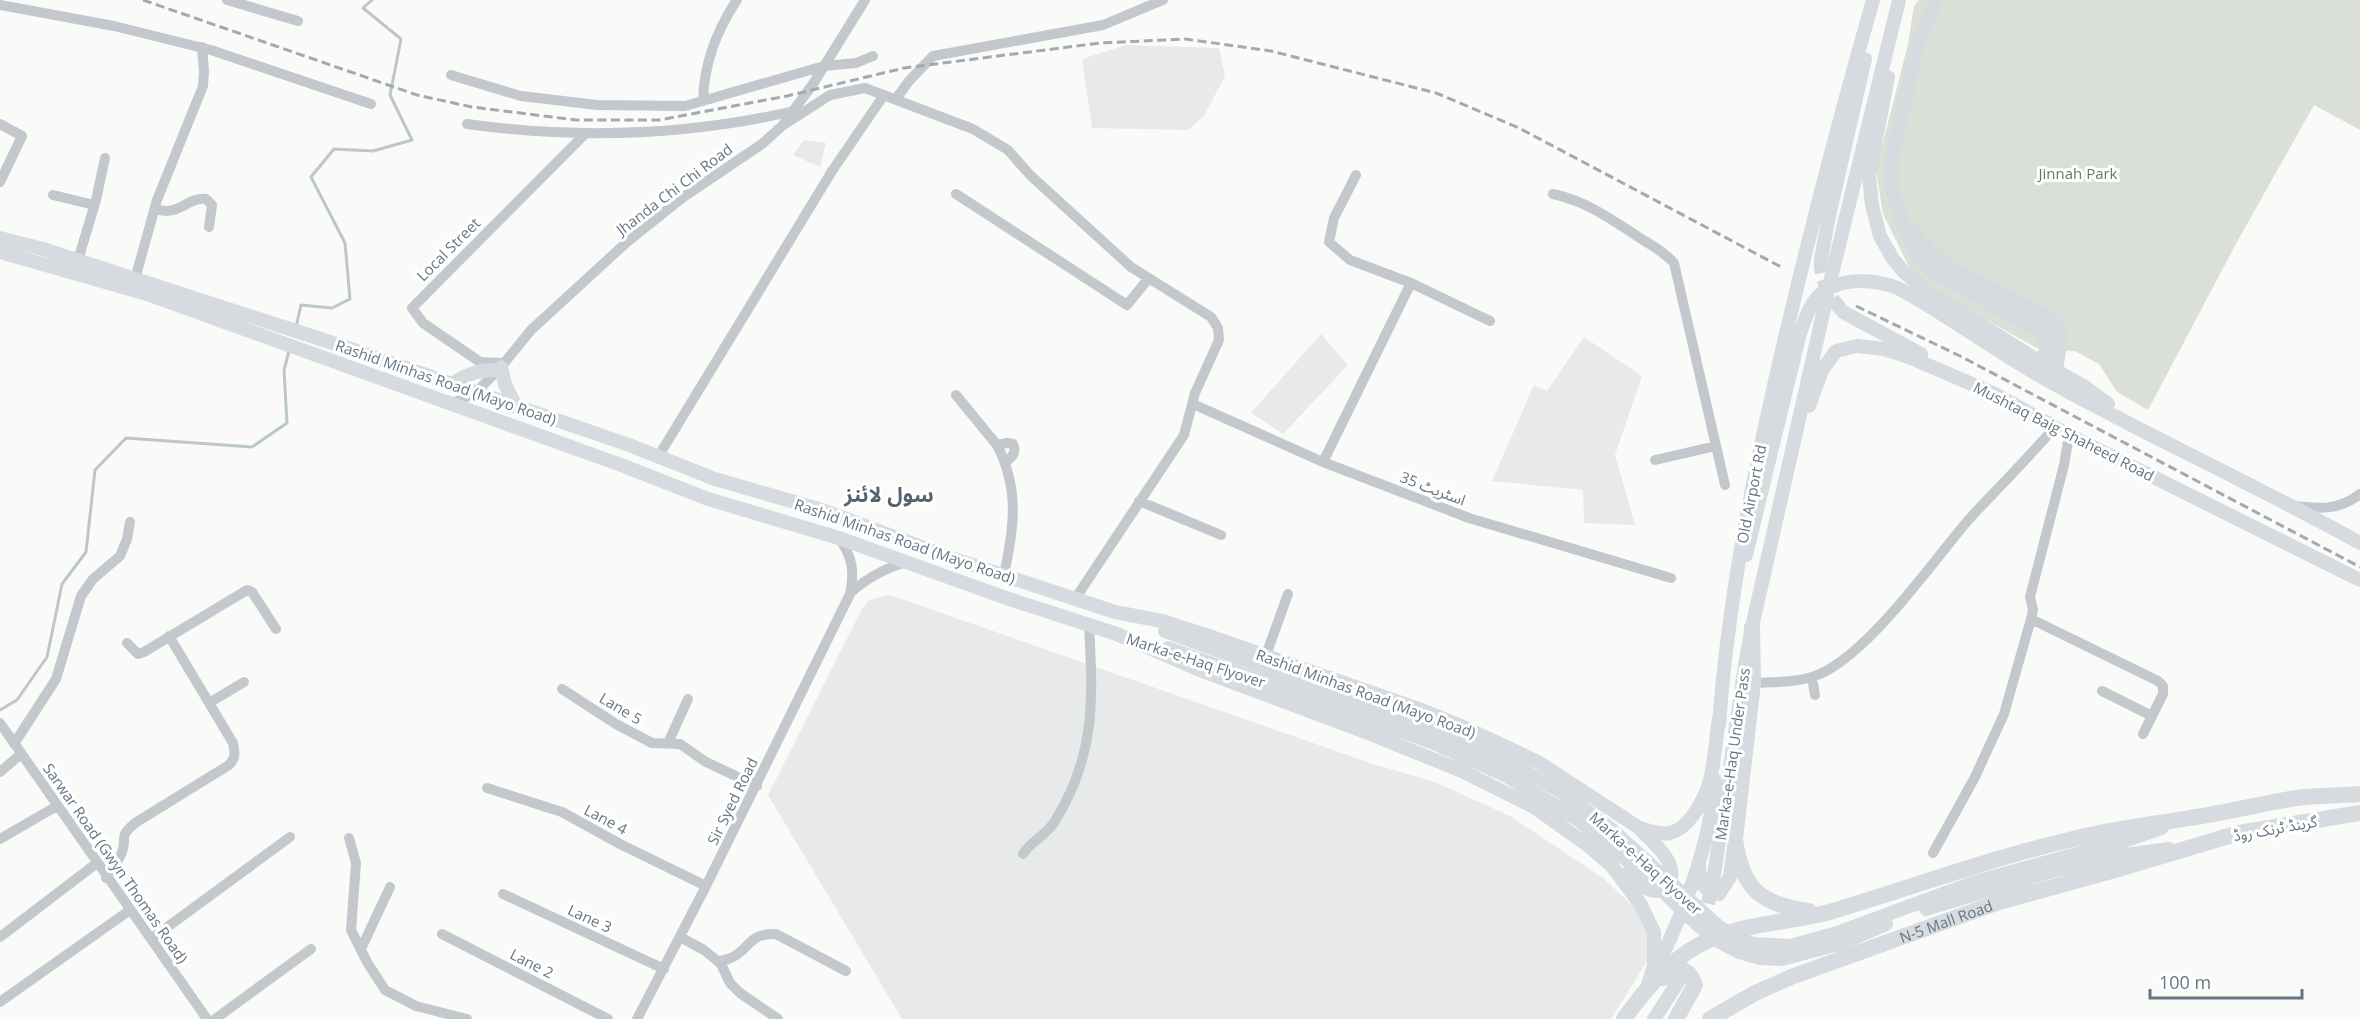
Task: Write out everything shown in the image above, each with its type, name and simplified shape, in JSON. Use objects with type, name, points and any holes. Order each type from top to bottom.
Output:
[{"type":"highway","points":[[1752,627],[1753,683],[1735,839],[1737,856],[1755,891],[1766,900],[1783,907],[1824,914]]},
{"type":"highway","name":"گرینڈ ٹرنک روڈ","points":[[1647,988],[1696,946],[1716,936],[1745,927],[1824,914],[1965,868],[2071,839],[2131,826],[2191,818],[2299,798],[2360,794]]},
{"type":"highway","name":"گرینڈ ٹرنک روڈ","points":[[2191,846],[2239,833],[2360,813]]},
{"type":"highway","name":"N-5 Mall Road","points":[[1714,1017],[1755,993],[1791,977],[1890,940],[1999,902],[2191,846]]},
{"type":"highway","points":[[1624,1019],[1647,988],[1677,970],[1688,972],[1695,985],[1676,1019]]},
{"type":"main road","points":[[1821,259],[1875,0]]},
{"type":"main road","name":"Old Airport Rd","points":[[1647,988],[1668,944],[1699,862],[1714,796],[1719,718],[1742,534],[1783,344],[1823,181],[1875,0]]},
{"type":"main road","name":"Old Airport Rd","points":[[1752,627],[1815,345],[1899,0]]},
{"type":"main road","points":[[1936,0],[1916,53],[1892,156],[1892,187],[1902,221],[1919,258],[1929,269],[2045,335],[2046,354],[2037,360]]},
{"type":"main road","points":[[1892,33],[1885,100],[1869,176],[1872,205],[1880,236],[1903,271],[1921,287],[2037,360],[2052,375]]},
{"type":"main road","points":[[1892,187],[1913,232],[1942,261],[2055,322],[2060,334],[2060,342],[2052,375]]},
{"type":"main road","name":"Rashid Minhas Road (Mayo Road)","points":[[0,238],[78,260],[267,321],[476,392],[715,479],[822,510],[914,545],[1115,612],[1162,621],[1419,709],[1508,747],[1572,783],[1638,827],[1654,833],[1671,833],[1682,827],[1708,786],[1719,718]]},
{"type":"main road","name":"Rashid Minhas Road (Mayo Road)","points":[[0,252],[147,294],[708,499],[839,538],[1056,615],[1089,624],[1205,672],[1383,738],[1506,791],[1557,821],[1612,866],[1641,905],[1654,932],[1654,965],[1647,988]]},
{"type":"main road","points":[[1732,602],[1754,527],[1800,333],[1814,303],[1822,293],[1835,286],[1864,280],[1898,288],[2052,375],[2156,438],[2293,506],[2360,543]]},
{"type":"main road","points":[[1783,344],[1796,312],[1804,301],[1815,300],[1820,306],[1815,345]]},
{"type":"main road","points":[[1843,312],[1997,395]]},
{"type":"main road","name":"Mushtaq Baig Shaheed Road","points":[[1789,460],[1822,370],[1836,351],[1857,346],[1884,350],[1909,357],[1997,395],[2069,435],[2360,580]]},
{"type":"main road","points":[[452,384],[469,374],[501,367],[505,384],[516,407]]},
{"type":"main road","name":"Marka-e-Haq Flyover","points":[[1115,612],[1427,727],[1506,761],[1561,792],[1587,810],[1650,863],[1703,914],[1733,936],[1753,944],[1790,946],[1839,938],[1974,882],[2124,841],[2191,818]]},
{"type":"main road","name":"Marka-e-Haq Under Pass","points":[[1713,882],[1752,627]]},
{"type":"main road","name":"Marka-e-Haq Flyover","points":[[1114,633],[1210,662],[1434,743],[1505,775],[1580,821],[1651,880],[1698,926],[1718,941],[1739,952],[1760,958],[1782,959],[1935,906],[2045,873],[2111,857],[2191,846]]},
{"type":"main road","points":[[1612,866],[1638,884],[1653,891],[1660,891],[1667,887],[1671,879],[1671,870],[1665,856],[1638,827]]},
{"type":"main road","points":[[1699,862],[1704,886],[1708,892],[1719,894],[1730,877],[1735,839]]},
{"type":"main road","points":[[1654,1019],[1682,976]]},
{"type":"street","points":[[227,0],[298,21]]},
{"type":"street","name":"Jhanda Chi Chi Road","points":[[451,404],[476,392],[501,367],[531,330],[627,242],[682,198],[762,144],[782,126],[824,66],[865,0]]},
{"type":"street","points":[[896,99],[909,81],[933,56],[1103,25],[1163,0]]},
{"type":"street","points":[[703,101],[708,60],[732,1]]},
{"type":"street","points":[[0,5],[114,26],[202,48],[371,104]]},
{"type":"street","points":[[135,279],[154,209],[202,86],[204,71],[202,48]]},
{"type":"street","points":[[452,75],[521,96],[575,102],[685,106],[824,66],[856,63],[873,56]]},
{"type":"street","points":[[782,126],[830,96],[865,88],[973,129],[1008,150],[1038,182],[1131,267],[1211,317],[1218,328],[1219,340],[1195,393],[1184,435],[1076,599]]},
{"type":"street","points":[[658,457],[832,171],[884,95]]},
{"type":"street","points":[[466,124],[512,130],[585,134],[688,130],[722,126],[794,111]]},
{"type":"street","points":[[0,124],[22,136],[0,182]]},
{"type":"street","name":"Local Street","points":[[501,367],[480,362],[423,323],[412,308],[585,134]]},
{"type":"street","points":[[78,260],[105,158]]},
{"type":"street","points":[[1356,175],[1334,218],[1329,242],[1350,260],[1411,283],[1490,321]]},
{"type":"street","points":[[956,194],[1127,305],[1148,279]]},
{"type":"street","points":[[1553,194],[1569,197],[1605,215],[1665,253],[1674,263],[1725,484]]},
{"type":"street","points":[[53,195],[94,205]]},
{"type":"street","points":[[154,209],[171,212],[193,201],[206,199],[212,205],[209,227]]},
{"type":"street","points":[[1323,462],[1411,283]]},
{"type":"street","points":[[956,395],[997,445],[1007,442],[1015,449],[1015,453],[1005,463],[1012,486],[1014,518],[1004,575]]},
{"type":"street","name":"اسٹریٹ 35","points":[[1193,404],[1323,462],[1469,518],[1671,578]]},
{"type":"street","points":[[1753,683],[1812,677],[1844,659],[1886,620],[1972,517],[2055,427]]},
{"type":"street","points":[[1933,853],[1974,777],[2004,714],[2018,671],[2033,610],[2030,597],[2064,465],[2069,435]]},
{"type":"street","points":[[1655,460],[1716,446]]},
{"type":"street","points":[[2293,506],[2321,509],[2336,507],[2360,494]]},
{"type":"street","points":[[1139,501],[1221,535]]},
{"type":"street","points":[[14,744],[56,679],[81,596],[93,579],[120,556],[130,522]]},
{"type":"street","name":"Sir Syed Road","points":[[637,1019],[757,786],[850,594],[854,579],[853,564],[848,550],[839,538]]},
{"type":"street","name":"Sir Syed Road","points":[[850,594],[862,582],[880,572],[907,562]]},
{"type":"street","points":[[127,643],[138,654],[247,590],[252,592],[276,629]]},
{"type":"street","points":[[1266,655],[1288,594]]},
{"type":"street","points":[[2031,620],[2158,681],[2163,686],[2163,694],[2143,734]]},
{"type":"street","points":[[1023,854],[1054,823],[1075,784],[1086,752],[1092,681],[1089,624]]},
{"type":"street","points":[[106,878],[122,852],[122,838],[125,831],[234,760],[233,743],[169,636]]},
{"type":"street","points":[[1812,677],[1815,695]]},
{"type":"street","points":[[209,703],[244,682]]},
{"type":"street","name":"Lane 5","points":[[562,689],[616,724],[652,743],[680,744],[706,762],[757,786]]},
{"type":"street","points":[[2102,691],[2152,717]]},
{"type":"street","points":[[668,743],[688,699]]},
{"type":"street","name":"Sarwar Road (Gwyn Thomas Road)","points":[[0,723],[106,878],[207,1019]]},
{"type":"street","points":[[0,772],[21,754]]},
{"type":"street","name":"Lane 4","points":[[487,788],[562,812],[620,844],[706,886]]},
{"type":"street","points":[[0,838],[57,806]]},
{"type":"street","points":[[151,939],[290,837]]},
{"type":"street","points":[[349,838],[356,863],[351,930],[367,962],[386,990],[416,1006],[467,1019]]},
{"type":"street","points":[[0,937],[97,863]]},
{"type":"street","points":[[361,948],[390,887]]},
{"type":"street","name":"Lane 3","points":[[503,894],[664,969]]},
{"type":"street","points":[[0,1002],[130,910]]},
{"type":"street","points":[[717,961],[737,956],[747,948],[754,937],[764,933],[776,934],[846,971]]},
{"type":"street","name":"Lane 2","points":[[442,934],[608,1019]]},
{"type":"street","points":[[680,937],[704,950],[717,961],[729,983],[778,1019]]},
{"type":"street","points":[[215,1019],[311,949]]},
{"type":"shaded area","points":[[1126,45],[1219,48],[1225,76],[1204,116],[1188,130],[1092,128],[1082,59]]},
{"type":"shaded area","points":[[804,140],[826,143],[820,167],[793,155]]},
{"type":"shaded area","points":[[1321,334],[1348,365],[1283,434],[1251,413]]},
{"type":"shaded area","points":[[1584,337],[1642,376],[1615,455],[1635,525],[1584,523],[1583,490],[1492,481],[1534,385],[1547,391]]},
{"type":"shaded area","points":[[890,595],[1373,764],[1435,782],[1510,816],[1603,878],[1652,924],[1651,955],[1611,1019],[902,1019],[768,795],[861,611],[868,601]]},
{"type":"green space","name":"Jinnah Park","points":[[1919,0],[2360,0],[2360,130],[2314,105],[2238,240],[2148,410],[2117,392],[2099,364],[2075,351],[2040,350],[1932,289],[1911,271],[1883,214],[1876,170],[1908,44],[1914,6]]},
{"type":"waterway","points":[[296,327],[301,305],[332,308],[350,299],[345,243],[311,177],[334,149],[373,151],[412,140],[390,95],[401,39],[363,8],[372,0]]},
{"type":"waterway","points":[[0,710],[17,700],[47,657],[62,584],[86,552],[95,470],[126,438],[252,447],[287,423],[284,370],[289,351]]},
{"type":"tunnel","points":[[1821,259],[1826,288],[1843,312]]},
{"type":"tunnel","points":[[1703,924],[1713,882]]},
{"type":"railway","points":[[143,0],[417,95],[472,107],[576,120],[659,120],[787,96],[904,68],[1100,43],[1185,39],[1271,51],[1436,93],[1519,128],[1783,268]]},
{"type":"railway","points":[[1856,306],[1960,356],[2360,567]]},
{"type":"district","name":"سول لائنز","points":[[889,494]]}]
